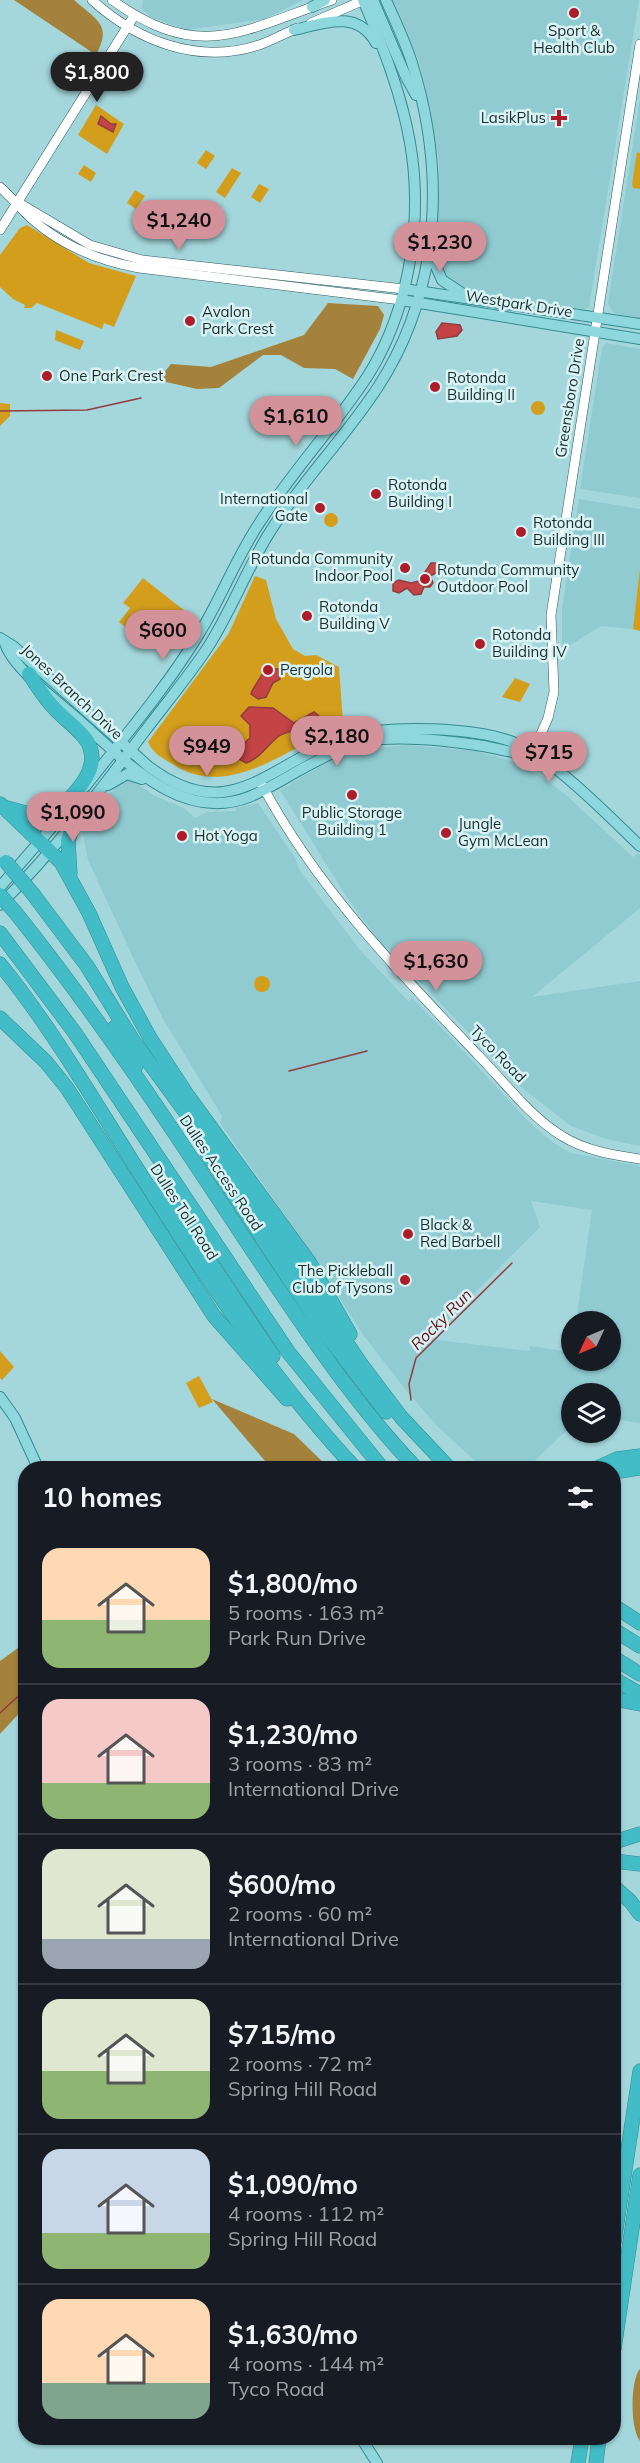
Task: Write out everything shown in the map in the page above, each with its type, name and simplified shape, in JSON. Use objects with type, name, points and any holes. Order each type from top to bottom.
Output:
[{"type":"highway","points":[[28,674],[52,706],[85,738],[92,751],[93,763],[89,774],[57,811]]},
{"type":"highway","points":[[0,804],[27,815],[37,816],[57,811],[81,793]]},
{"type":"highway","points":[[0,804],[46,845],[70,879],[150,1038],[188,1096],[309,1262],[383,1393]]},
{"type":"highway","points":[[70,879],[68,841],[75,819]]},
{"type":"highway","points":[[3,859],[87,966],[134,1042],[250,1200],[383,1393],[443,1461]]},
{"type":"highway","name":"Dulles Access Road","points":[[0,895],[90,1012],[342,1382],[410,1461]]},
{"type":"highway","points":[[33,895],[97,995],[154,1096],[251,1248]]},
{"type":"highway","points":[[0,933],[75,1033],[289,1353],[376,1461]]},
{"type":"highway","name":"Dulles Toll Road","points":[[0,964],[38,1015],[220,1298],[262,1356],[348,1461]]},
{"type":"highway","points":[[0,1018],[46,1062],[84,1111],[214,1316],[281,1394],[329,1440]]},
{"type":"highway","points":[[174,1098],[212,1163],[321,1329],[371,1394],[432,1461]]},
{"type":"highway","points":[[613,1461],[640,1456]]},
{"type":"highway","points":[[621,1471],[640,1468]]},
{"type":"highway","points":[[621,1610],[640,1623]]},
{"type":"highway","points":[[621,1634],[640,1646]]},
{"type":"highway","points":[[621,1662],[640,1674]]},
{"type":"highway","points":[[621,1683],[640,1694]]},
{"type":"highway","points":[[621,1700],[640,1704]]},
{"type":"highway","points":[[621,1840],[640,1834]]},
{"type":"highway","points":[[621,1862],[640,1864]]},
{"type":"highway","points":[[621,1893],[640,1914]]},
{"type":"highway","points":[[621,2196],[640,2071]]},
{"type":"highway","points":[[621,2302],[640,2175]]},
{"type":"highway","points":[[578,2463],[581,2445]]},
{"type":"highway","points":[[596,2463],[598,2445]]},
{"type":"main road","points":[[312,7],[325,0]]},
{"type":"main road","points":[[0,905],[199,634],[241,551],[277,496],[368,376],[391,334],[414,243],[417,194],[411,144],[393,76],[363,0]]},
{"type":"main road","points":[[373,0],[406,77],[423,105]]},
{"type":"main road","points":[[0,888],[75,819],[127,755],[208,646],[277,520],[379,386],[404,339],[418,303],[430,249],[433,172],[429,133],[412,63],[386,0]]},
{"type":"main road","points":[[294,30],[332,21],[356,23],[369,32],[393,76]]},
{"type":"main road","points":[[430,249],[436,272],[444,283],[475,298]]},
{"type":"main road","name":"Westpark Drive","points":[[404,289],[640,324]]},
{"type":"main road","name":"Westpark Drive","points":[[401,300],[640,339]]},
{"type":"main road","name":"Jones Branch Drive","points":[[3,641],[13,646],[117,746]]},
{"type":"main road","name":"Jones Branch Drive","points":[[3,641],[8,653],[28,674],[117,746]]},
{"type":"main road","points":[[96,794],[127,774],[183,798],[212,803],[239,800],[335,741],[389,729],[487,735],[519,744],[559,773],[640,846]]},
{"type":"main road","points":[[117,746],[160,787]]},
{"type":"main road","points":[[127,755],[189,789],[222,792],[262,785]]},
{"type":"main road","points":[[0,1397],[15,1418],[35,1461]]},
{"type":"main road","points":[[365,2445],[377,2463]]},
{"type":"street","points":[[92,0],[127,28],[173,47],[218,52],[259,45],[363,0]]},
{"type":"street","points":[[112,0],[134,16],[156,27],[183,35],[207,38],[244,33],[332,0]]},
{"type":"street","points":[[0,230],[134,16]]},
{"type":"street","name":"Greensboro Drive","points":[[532,754],[548,718],[553,699],[551,615],[640,44]]},
{"type":"street","name":"Westpark Drive","points":[[0,187],[19,203],[90,244],[142,260],[404,289]]},
{"type":"street","name":"Westpark Drive","points":[[19,203],[30,218],[59,239],[90,255],[121,265],[401,300]]},
{"type":"street","name":"Tyco Road","points":[[262,785],[305,856],[348,913],[428,1004],[540,1119],[562,1136],[584,1148],[640,1159]]},
{"type":"shaded area","points":[[14,0],[74,0],[100,23],[103,36],[96,55]]},
{"type":"shaded area","points":[[143,0],[303,0],[265,19],[186,30],[151,17],[142,9]]},
{"type":"shaded area","points":[[393,0],[639,0],[589,307],[584,309],[458,290],[450,286],[434,255],[439,163],[430,108],[420,64]]},
{"type":"shaded area","points":[[640,99],[640,319],[613,313],[608,303]]},
{"type":"shaded area","points":[[96,105],[124,124],[107,154],[78,135]]},
{"type":"shaded area","points":[[101,116],[111,124],[116,124],[113,132],[98,124]]},
{"type":"shaded area","points":[[206,150],[215,156],[206,169],[197,163]]},
{"type":"shaded area","points":[[637,152],[640,153],[640,189],[633,188],[632,184]]},
{"type":"shaded area","points":[[84,165],[96,173],[91,182],[78,174]]},
{"type":"shaded area","points":[[232,168],[241,173],[225,198],[216,192]]},
{"type":"shaded area","points":[[259,184],[269,189],[260,203],[251,197]]},
{"type":"shaded area","points":[[135,190],[145,196],[136,209],[127,203]]},
{"type":"shaded area","points":[[208,213],[217,219],[208,232],[199,226]]},
{"type":"shaded area","points":[[27,225],[89,263],[136,276],[114,327],[104,323],[102,329],[37,303],[31,308],[24,308],[25,305],[13,299],[0,287],[0,255],[20,228]]},
{"type":"shaded area","points":[[328,303],[378,306],[384,315],[380,329],[353,379],[335,369],[304,368],[281,355],[263,355],[219,388],[197,389],[166,382],[162,375],[171,364],[211,367],[304,335]]},
{"type":"shaded area","points":[[442,323],[460,325],[462,330],[457,336],[438,339],[436,332]]},
{"type":"shaded area","points":[[56,330],[84,341],[80,350],[55,340]]},
{"type":"shaded area","points":[[606,343],[640,349],[640,498],[580,489],[602,348]]},
{"type":"shaded area","points":[[538,401],[543,403],[545,408],[543,413],[538,415],[533,413],[531,408],[533,403]]},
{"type":"shaded area","points":[[0,403],[10,404],[10,416],[0,426]]},
{"type":"shaded area","points":[[579,499],[640,509],[640,568],[633,629],[601,626],[562,650],[562,609]]},
{"type":"shaded area","points":[[331,513],[336,515],[338,520],[336,525],[331,527],[326,525],[324,520],[326,515]]},
{"type":"shaded area","name":"Rotunda Community Outdoor Pool","points":[[431,563],[438,563],[440,571],[430,576],[433,583],[430,587],[424,587],[421,594],[414,595],[407,588],[399,593],[393,591],[393,583],[399,580],[411,583],[419,581]]},
{"type":"shaded area","points":[[640,568],[640,631],[633,629]]},
{"type":"shaded area","points":[[255,576],[266,580],[276,619],[293,649],[305,656],[316,655],[339,667],[343,723],[261,766],[217,777],[195,774],[162,758],[148,742],[229,633]]},
{"type":"shaded area","points":[[143,578],[190,615],[171,640],[155,628],[144,642],[119,622],[130,608],[123,603]]},
{"type":"shaded area","points":[[279,669],[280,679],[273,683],[266,697],[258,699],[251,694],[252,691],[263,673]]},
{"type":"shaded area","points":[[515,678],[530,684],[520,702],[502,697]]},
{"type":"shaded area","points":[[249,707],[273,708],[294,723],[314,712],[319,716],[319,721],[305,729],[279,736],[260,755],[246,763],[239,759],[235,751],[250,738],[250,725],[241,716]]},
{"type":"shaded area","points":[[407,745],[476,751],[514,762],[541,776],[566,795],[633,857],[638,853],[640,855],[640,908],[532,997],[640,981],[640,1146],[606,1139],[571,1126],[521,1087],[387,948],[385,949],[346,896],[280,790],[334,758],[358,750]]},
{"type":"shaded area","points":[[125,780],[135,782],[155,796],[184,808],[195,818],[207,812],[236,811],[236,808],[258,803],[295,858],[300,871],[360,950],[409,1002],[412,998],[442,1028],[529,1122],[555,1144],[571,1153],[640,1166],[640,1423],[621,1420],[621,1383],[561,1383],[561,1436],[534,1461],[475,1461],[437,1426],[364,1336],[296,1231],[220,1123],[222,1116],[163,1019],[88,860],[82,830],[117,785]],"holes":[[[531,1201],[592,1210],[577,1311],[621,1311],[621,1371],[561,1371],[561,1351],[530,1346],[529,1351],[429,1339],[540,1227]]]},
{"type":"shaded area","points":[[262,976],[270,984],[262,992],[254,984]]},
{"type":"shaded area","points":[[0,1351],[14,1367],[2,1380],[0,1378]]},
{"type":"shaded area","points":[[199,1376],[213,1402],[199,1408],[186,1383]]},
{"type":"shaded area","points":[[212,1399],[294,1434],[322,1461],[265,1461]]},
{"type":"shaded area","points":[[18,1648],[18,1715],[0,1734],[0,1661]]},
{"type":"shaded area","points":[[640,2369],[640,2441],[634,2426],[632,2405],[634,2383]]},
{"type":"waterway","points":[[0,411],[87,410],[141,398]]},
{"type":"waterway","points":[[289,1071],[367,1051]]},
{"type":"waterway","name":"Rocky Run","points":[[411,1400],[409,1384],[416,1358],[512,1263]]},
{"type":"waterway","name":"Rocky Run","points":[[0,1713],[18,1696]]},
{"type":"place","name":"Sport & Health Club","points":[[574,13]]},
{"type":"place","name":"LasikPlus","points":[[559,118]]},
{"type":"place","name":"Avalon Park Crest","points":[[190,321]]},
{"type":"place","name":"One Park Crest","points":[[47,376]]},
{"type":"place","name":"Rotonda Building II","points":[[435,387]]},
{"type":"place","name":"Rotonda Building I","points":[[376,494]]},
{"type":"place","name":"International Gate","points":[[320,508]]},
{"type":"place","name":"Rotonda Building III","points":[[521,532]]},
{"type":"place","name":"Rotunda Community Indoor Pool","points":[[405,568]]},
{"type":"place","name":"Rotunda Community Outdoor Pool","points":[[425,579]]},
{"type":"place","name":"Rotonda Building V","points":[[307,616]]},
{"type":"place","name":"Rotonda Building IV","points":[[480,644]]},
{"type":"place","name":"Pergola","points":[[268,670]]},
{"type":"place","name":"Public Storage Building 1","points":[[352,795]]},
{"type":"place","name":"Jungle Gym McLean","points":[[446,833]]},
{"type":"place","name":"Hot Yoga","points":[[182,836]]},
{"type":"place","name":"Black & Red Barbell","points":[[408,1234]]},
{"type":"place","name":"The Pickleball Club of Tysons","points":[[405,1280]]}]
